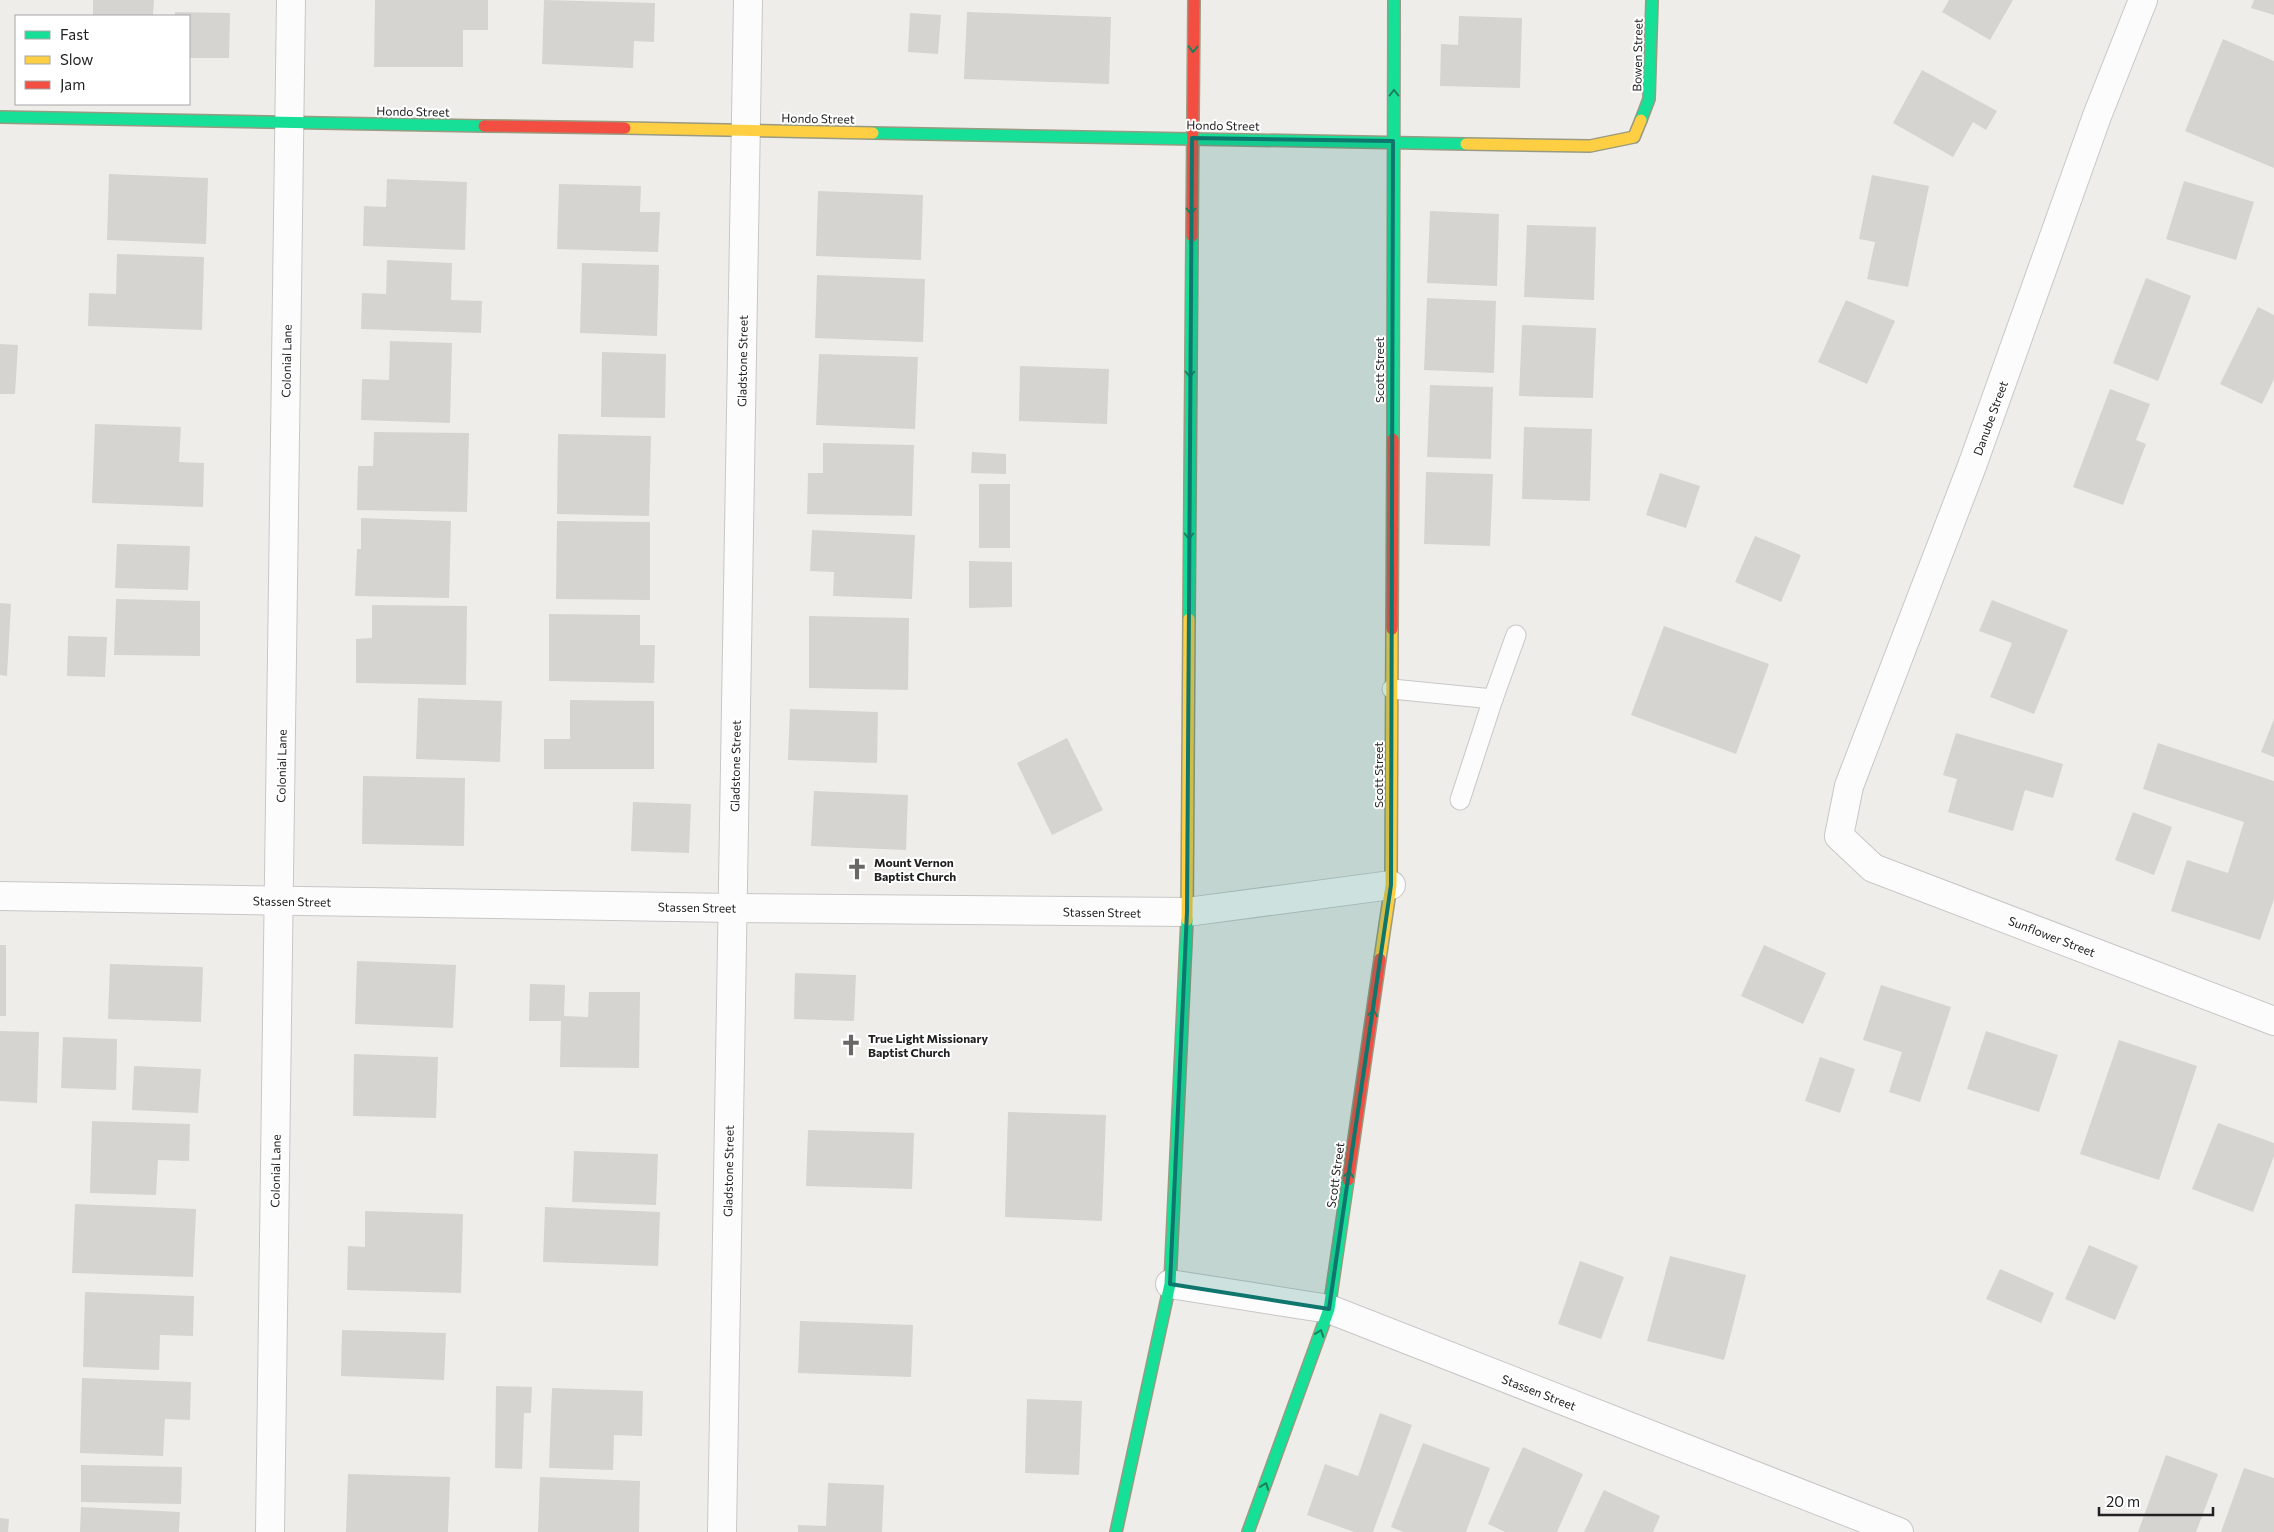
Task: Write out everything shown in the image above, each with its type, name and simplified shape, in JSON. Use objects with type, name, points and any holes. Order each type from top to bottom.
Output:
[{"type":"main road","points":[[1116,1532],[1170,1284],[1187,912],[1194,0]]},
{"type":"main road","name":"Scott Street","points":[[1248,1532],[1329,1309],[1392,885],[1394,0]]},
{"type":"main road","name":"Bowen Street","points":[[1634,137],[1649,99],[1652,0]]},
{"type":"main road","name":"Hondo Street","points":[[0,117],[1590,146],[1634,137]]},
{"type":"street","name":"Colonial Lane","points":[[270,1532],[291,0]]},
{"type":"street","name":"Gladstone Street","points":[[722,1532],[748,0]]},
{"type":"street","name":"Danube Street","points":[[1839,836],[1849,786],[1972,466],[2097,116],[2143,0]]},
{"type":"street","name":"Sunflower Street","points":[[1839,836],[1873,868],[2274,1021]]},
{"type":"street","name":"Stassen Street","points":[[0,896],[733,908],[1187,912],[1392,885]]},
{"type":"street","name":"Stassen Street","points":[[1170,1284],[1329,1309],[1899,1532]]},
{"type":"lane","points":[[1460,800],[1516,636]]},
{"type":"lane","points":[[1392,689],[1493,699]]},
{"type":"highlighted area","points":[[1192,138],[1393,141],[1391,885],[1329,1309],[1170,1284],[1187,912]]},
{"type":"building","points":[[93,0],[154,0],[153,15],[93,15]]},
{"type":"building","points":[[375,0],[488,0],[488,30],[463,30],[463,67],[374,67]]},
{"type":"building","points":[[544,0],[655,3],[654,42],[634,41],[633,68],[542,64]]},
{"type":"building","points":[[1949,0],[2013,0],[1990,40],[1942,12]]},
{"type":"building","points":[[2254,0],[2274,0],[2274,15],[2251,8]]},
{"type":"building","points":[[175,12],[230,13],[229,58],[190,58],[190,15],[175,15]]},
{"type":"building","points":[[967,12],[1111,17],[1109,84],[964,79]]},
{"type":"building","points":[[910,13],[941,15],[938,54],[908,52]]},
{"type":"building","points":[[1459,16],[1522,18],[1520,88],[1440,86],[1441,44],[1458,45]]},
{"type":"building","points":[[2223,39],[2274,61],[2274,168],[2185,131]]},
{"type":"building","points":[[1922,70],[1997,111],[1986,130],[1973,122],[1953,157],[1893,123]]},
{"type":"building","points":[[109,174],[208,178],[206,244],[107,240]]},
{"type":"building","points":[[1872,175],[1929,186],[1908,287],[1867,279],[1875,242],[1859,239]]},
{"type":"building","points":[[387,179],[467,182],[465,250],[363,246],[364,206],[386,207]]},
{"type":"building","points":[[2184,181],[2254,202],[2236,260],[2166,239]]},
{"type":"building","points":[[559,184],[641,186],[640,212],[660,212],[658,252],[557,249]]},
{"type":"building","points":[[818,191],[923,195],[921,260],[816,256]]},
{"type":"building","points":[[1430,211],[1499,214],[1497,286],[1427,283]]},
{"type":"building","points":[[1527,225],[1596,227],[1594,300],[1524,297]]},
{"type":"building","points":[[117,254],[204,257],[202,330],[88,326],[89,293],[116,294]]},
{"type":"building","points":[[387,260],[452,263],[451,300],[482,301],[481,333],[361,329],[362,293],[386,294]]},
{"type":"building","points":[[582,263],[659,265],[657,336],[580,333]]},
{"type":"building","points":[[817,275],[925,279],[923,342],[815,338]]},
{"type":"building","points":[[2146,278],[2191,296],[2158,381],[2113,363]]},
{"type":"building","points":[[1427,298],[1496,301],[1494,373],[1424,370]]},
{"type":"building","points":[[1846,300],[1895,321],[1867,384],[1818,362]]},
{"type":"building","points":[[2258,307],[2274,315],[2274,379],[2262,404],[2220,384]]},
{"type":"building","points":[[1522,325],[1596,328],[1593,398],[1519,396]]},
{"type":"building","points":[[390,341],[452,343],[450,423],[361,420],[362,379],[389,380]]},
{"type":"building","points":[[0,344],[18,345],[15,394],[0,394]]},
{"type":"building","points":[[602,352],[666,354],[665,418],[601,417]]},
{"type":"building","points":[[819,354],[918,357],[915,429],[816,425]]},
{"type":"building","points":[[1020,366],[1109,369],[1107,424],[1019,421]]},
{"type":"building","points":[[1430,385],[1493,387],[1491,459],[1427,457]]},
{"type":"building","points":[[2110,389],[2150,404],[2136,440],[2146,444],[2123,505],[2073,487]]},
{"type":"building","points":[[95,424],[181,427],[179,462],[204,463],[203,507],[92,503]]},
{"type":"building","points":[[1524,427],[1592,429],[1590,501],[1522,499]]},
{"type":"building","points":[[374,432],[469,433],[467,512],[357,510],[358,466],[373,466]]},
{"type":"building","points":[[558,434],[651,436],[649,516],[557,514]]},
{"type":"building","points":[[823,443],[914,445],[912,516],[807,514],[808,473],[823,473]]},
{"type":"building","points":[[972,452],[1006,454],[1006,474],[971,473]]},
{"type":"building","points":[[1426,472],[1493,474],[1490,546],[1424,544]]},
{"type":"building","points":[[1660,473],[1700,486],[1686,528],[1646,515]]},
{"type":"building","points":[[979,484],[1010,484],[1010,548],[979,548]]},
{"type":"building","points":[[361,518],[451,521],[449,598],[355,596],[357,549],[361,549]]},
{"type":"building","points":[[557,521],[650,522],[650,600],[556,599]]},
{"type":"building","points":[[812,530],[915,535],[912,599],[833,596],[834,572],[810,571]]},
{"type":"building","points":[[1755,536],[1801,555],[1781,602],[1735,582]]},
{"type":"building","points":[[117,544],[190,546],[188,590],[115,588]]},
{"type":"building","points":[[969,561],[1012,562],[1012,607],[969,608]]},
{"type":"building","points":[[116,599],[200,601],[200,656],[114,655]]},
{"type":"building","points":[[1992,600],[2068,630],[2034,714],[1990,697],[2012,643],[1979,631]]},
{"type":"building","points":[[0,603],[11,604],[7,676],[0,675]]},
{"type":"building","points":[[372,605],[467,606],[466,685],[356,683],[356,639],[372,638]]},
{"type":"building","points":[[549,614],[640,615],[640,645],[655,645],[654,683],[549,681]]},
{"type":"building","points":[[809,616],[909,618],[908,690],[809,688]]},
{"type":"building","points":[[1664,626],[1769,664],[1736,754],[1631,715]]},
{"type":"building","points":[[68,636],[107,637],[105,677],[67,676]]},
{"type":"building","points":[[418,698],[502,701],[500,762],[416,759]]},
{"type":"building","points":[[570,700],[654,701],[654,769],[544,769],[544,739],[570,739]]},
{"type":"building","points":[[790,709],[878,712],[877,763],[788,760]]},
{"type":"building","points":[[2274,719],[2274,757],[2261,752]]},
{"type":"building","points":[[1956,733],[2063,764],[2053,798],[2025,790],[2013,831],[1948,812],[1957,779],[1943,775]]},
{"type":"building","points":[[1067,738],[1103,810],[1052,835],[1017,763]]},
{"type":"building","points":[[2158,743],[2274,781],[2274,899],[2260,940],[2171,911],[2187,860],[2228,873],[2244,822],[2143,789]]},
{"type":"building","points":[[363,776],[465,778],[464,846],[362,844]]},
{"type":"building","points":[[814,791],[908,795],[906,850],[811,846]]},
{"type":"building","points":[[633,802],[691,804],[689,853],[631,851]]},
{"type":"building","points":[[2133,812],[2172,827],[2154,875],[2115,860]]},
{"type":"building","points":[[0,945],[6,945],[6,1016],[0,1016]]},
{"type":"building","points":[[1764,945],[1826,973],[1803,1024],[1741,996]]},
{"type":"building","points":[[357,961],[456,965],[453,1028],[355,1024]]},
{"type":"building","points":[[110,964],[203,967],[201,1022],[108,1019]]},
{"type":"building","points":[[795,973],[856,975],[854,1021],[794,1019]]},
{"type":"building","points":[[530,984],[565,985],[564,1016],[588,1017],[589,992],[640,992],[639,1068],[560,1067],[561,1021],[529,1021]]},
{"type":"building","points":[[1881,985],[1951,1007],[1920,1102],[1889,1092],[1902,1052],[1863,1040]]},
{"type":"building","points":[[0,1031],[39,1032],[37,1103],[0,1101]]},
{"type":"building","points":[[1986,1031],[2058,1055],[2039,1112],[1967,1089]]},
{"type":"building","points":[[63,1037],[117,1039],[116,1090],[61,1088]]},
{"type":"building","points":[[2119,1040],[2197,1066],[2159,1180],[2080,1154]]},
{"type":"building","points":[[354,1054],[438,1057],[436,1118],[353,1116]]},
{"type":"building","points":[[1820,1057],[1855,1069],[1840,1113],[1805,1101]]},
{"type":"building","points":[[134,1066],[201,1069],[198,1113],[132,1110]]},
{"type":"building","points":[[1008,1112],[1106,1115],[1102,1221],[1005,1217]]},
{"type":"building","points":[[92,1121],[190,1124],[189,1161],[158,1160],[156,1195],[90,1193]]},
{"type":"building","points":[[2218,1123],[2274,1143],[2274,1156],[2253,1212],[2192,1189]]},
{"type":"building","points":[[808,1130],[914,1133],[912,1189],[806,1186]]},
{"type":"building","points":[[574,1151],[658,1154],[656,1205],[572,1202]]},
{"type":"building","points":[[75,1204],[196,1209],[193,1277],[72,1273]]},
{"type":"building","points":[[545,1207],[660,1212],[658,1266],[543,1262]]},
{"type":"building","points":[[365,1211],[463,1214],[461,1293],[347,1290],[348,1246],[365,1247]]},
{"type":"building","points":[[2089,1245],[2138,1266],[2115,1320],[2065,1299]]},
{"type":"building","points":[[1670,1256],[1746,1275],[1724,1360],[1647,1341]]},
{"type":"building","points":[[1580,1261],[1624,1277],[1601,1339],[1558,1324]]},
{"type":"building","points":[[2000,1269],[2054,1293],[2041,1323],[1986,1299]]},
{"type":"building","points":[[85,1292],[194,1296],[193,1336],[160,1335],[159,1370],[83,1367]]},
{"type":"building","points":[[800,1321],[913,1325],[911,1377],[798,1373]]},
{"type":"building","points":[[342,1330],[446,1333],[444,1380],[341,1376]]},
{"type":"building","points":[[82,1378],[191,1382],[190,1420],[165,1419],[163,1456],[80,1453]]},
{"type":"building","points":[[496,1386],[532,1387],[531,1413],[524,1413],[522,1469],[495,1468]]},
{"type":"building","points":[[552,1388],[643,1391],[642,1436],[614,1435],[613,1470],[549,1468]]},
{"type":"building","points":[[1027,1399],[1082,1401],[1079,1475],[1025,1473]]},
{"type":"building","points":[[1380,1413],[1412,1425],[1373,1532],[1354,1532],[1307,1515],[1325,1464],[1358,1476]]},
{"type":"building","points":[[1423,1443],[1490,1468],[1466,1532],[1403,1532],[1391,1527]]},
{"type":"building","points":[[1523,1447],[1583,1474],[1557,1532],[1505,1532],[1488,1524]]},
{"type":"building","points":[[2166,1455],[2218,1474],[2196,1532],[2138,1532]]},
{"type":"building","points":[[81,1465],[182,1467],[181,1504],[81,1502]]},
{"type":"building","points":[[2244,1468],[2274,1478],[2274,1532],[2221,1532]]},
{"type":"building","points":[[348,1474],[450,1477],[448,1532],[346,1532]]},
{"type":"building","points":[[540,1477],[640,1481],[639,1532],[538,1532]]},
{"type":"building","points":[[828,1483],[884,1485],[882,1532],[798,1532],[798,1525],[826,1526]]},
{"type":"building","points":[[1604,1490],[1660,1516],[1653,1532],[1584,1532]]},
{"type":"building","points":[[81,1507],[180,1512],[179,1532],[80,1532]]},
{"type":"building","points":[[0,1518],[9,1519],[8,1532],[0,1532]]},
{"type":"traffic: fast","points":[[1393,439],[1394,0]]},
{"type":"traffic: fast","points":[[1641,120],[1649,99],[1652,0]]},
{"type":"traffic: fast","points":[[0,117],[484,126]]},
{"type":"traffic: fast","points":[[873,133],[1466,144]]},
{"type":"traffic: fast","points":[[1189,619],[1192,236]]},
{"type":"traffic: fast","points":[[1116,1532],[1170,1284],[1187,920]]},
{"type":"traffic: fast","points":[[1248,1532],[1329,1309],[1348,1180]]},
{"type":"traffic: slow","points":[[1466,144],[1590,146],[1634,137],[1641,120]]},
{"type":"traffic: slow","points":[[625,128],[873,133]]},
{"type":"traffic: slow","points":[[1187,920],[1189,619]]},
{"type":"traffic: slow","points":[[1380,959],[1391,885],[1392,629]]},
{"type":"traffic: jam","points":[[1192,236],[1194,0]]},
{"type":"traffic: jam","points":[[484,126],[625,128]]},
{"type":"traffic: jam","points":[[1392,629],[1393,439]]},
{"type":"traffic: jam","points":[[1348,1180],[1380,959]]},
{"type":"place","name":"Mount Vernon Baptist Church","points":[[857,869]]},
{"type":"place","name":"True Light Missionary Baptist Church","points":[[851,1045]]}]
